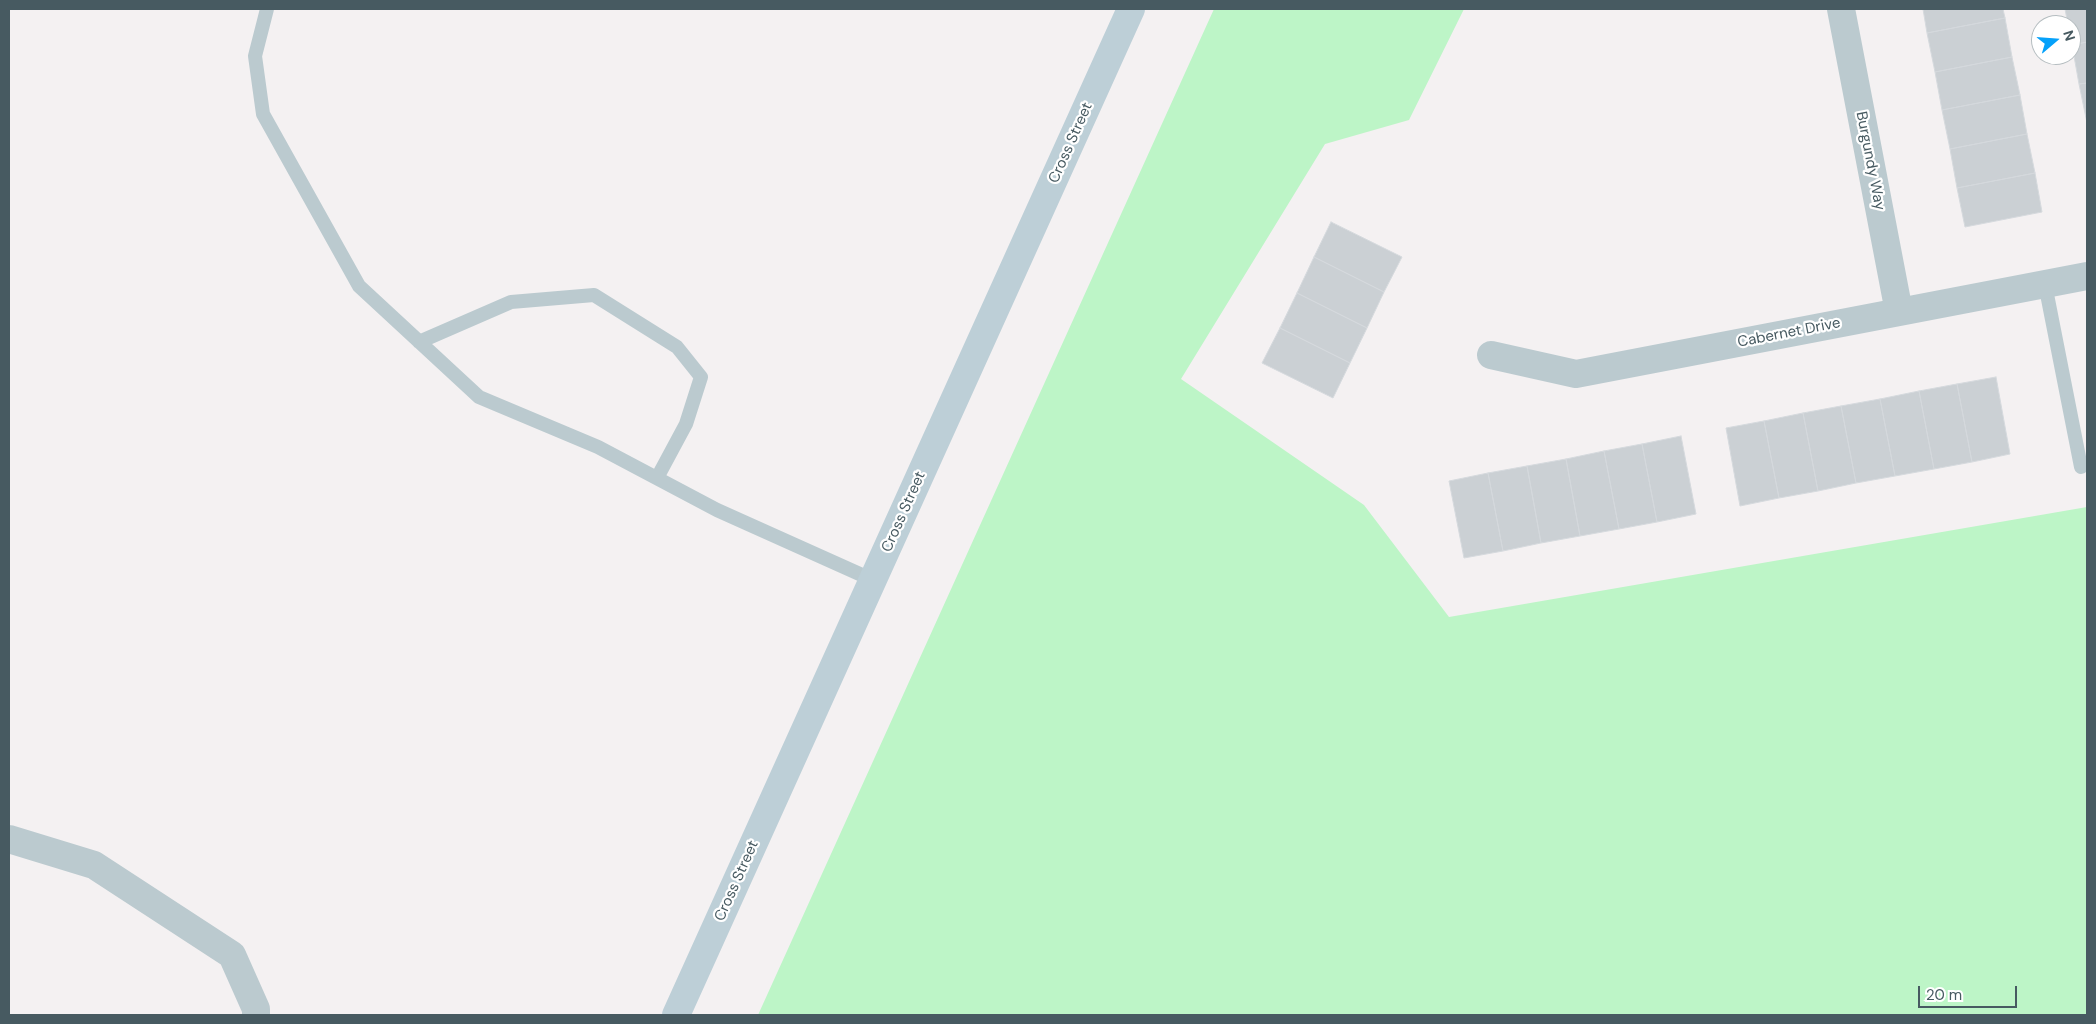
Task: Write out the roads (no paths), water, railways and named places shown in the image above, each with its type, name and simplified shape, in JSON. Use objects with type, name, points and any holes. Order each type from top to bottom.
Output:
[{"type":"main road","name":"Cross Street","points":[[676,1015],[1131,9]]},
{"type":"street","name":"Burgundy Way","points":[[1841,9],[1899,312]]},
{"type":"street","name":"Cabernet Drive","points":[[1491,355],[1576,374],[2087,276]]},
{"type":"street","points":[[9,839],[94,865],[232,956],[256,1009],[256,1015]]},
{"type":"lane","points":[[267,9],[255,56],[262,114],[359,286],[479,397],[598,447],[718,510],[873,580]]},
{"type":"lane","points":[[2045,284],[2081,467]]},
{"type":"lane","points":[[420,342],[510,302],[594,295],[677,346],[701,377],[686,424],[657,478]]}]
